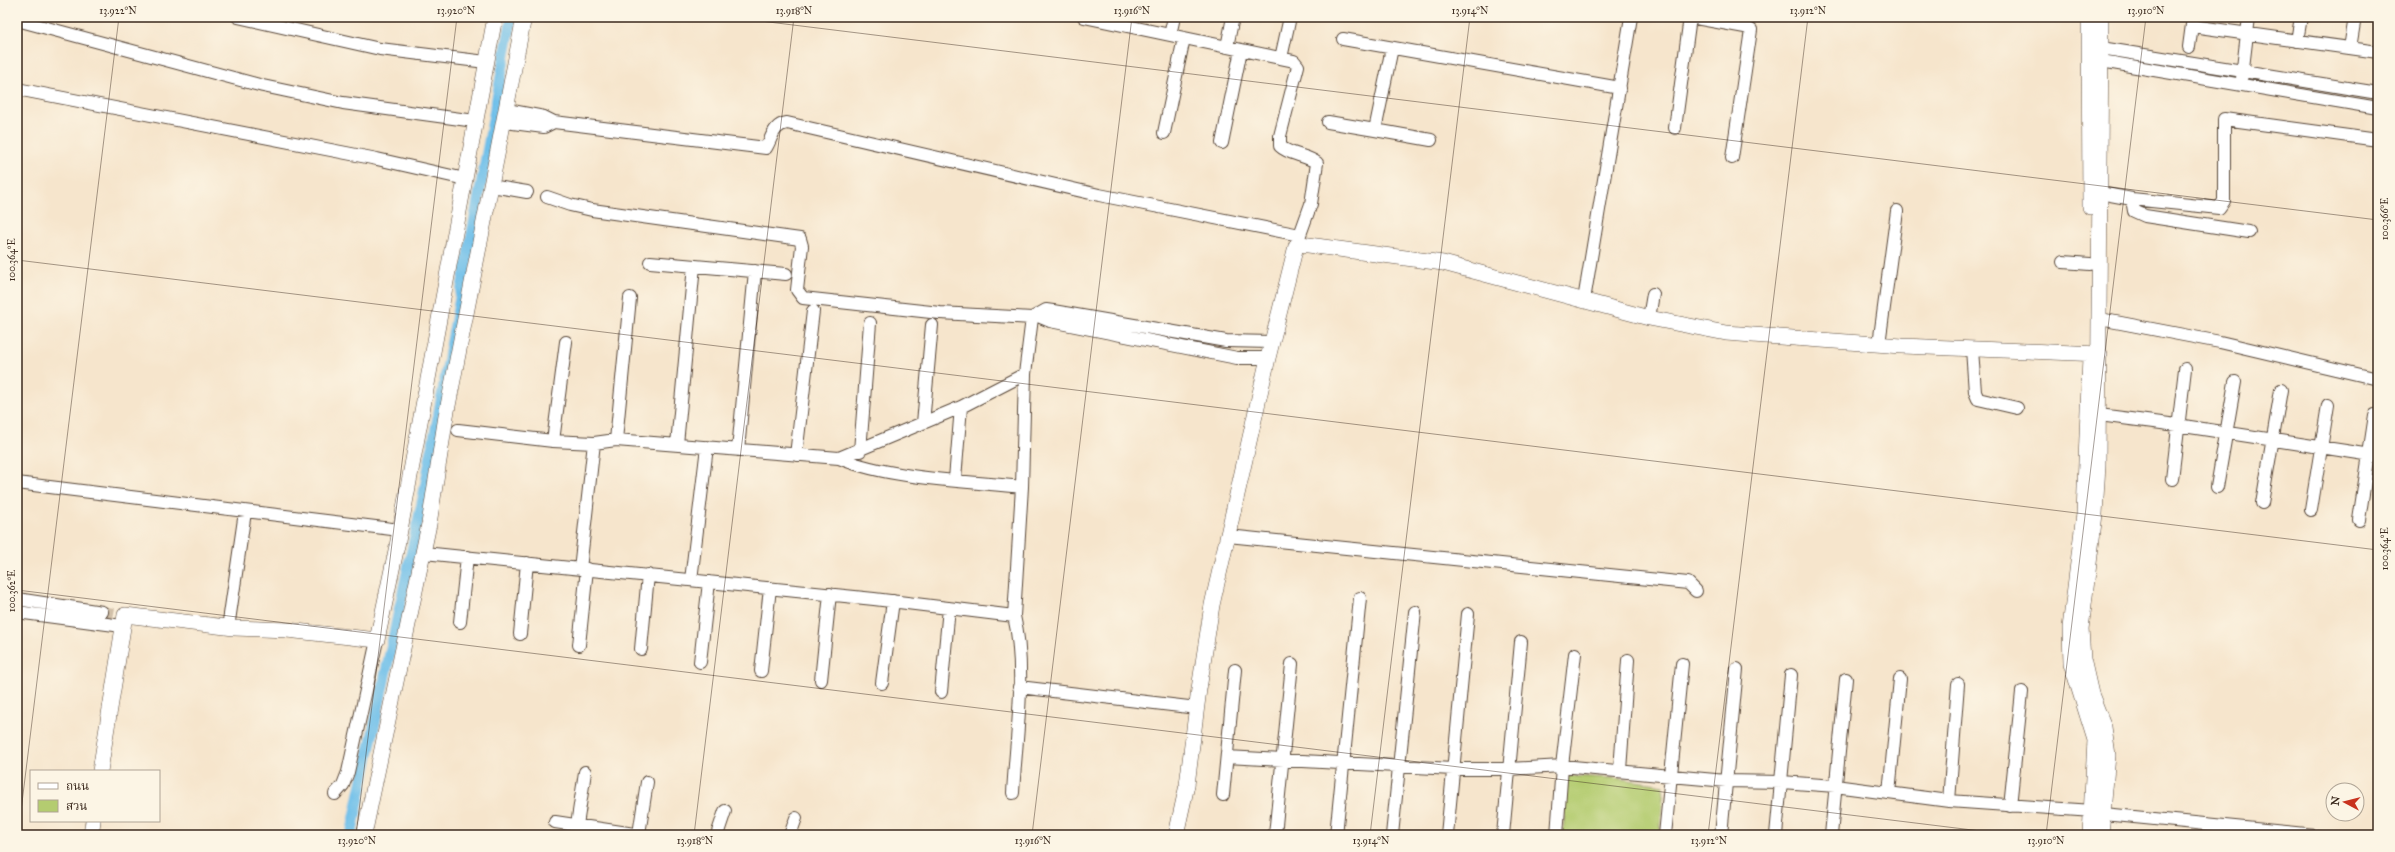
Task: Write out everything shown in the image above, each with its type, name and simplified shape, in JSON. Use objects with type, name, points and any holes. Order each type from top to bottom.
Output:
[{"type":"street","points":[[238,17],[380,49],[486,62]]},
{"type":"street","points":[[335,794],[348,772],[400,530],[495,17]]},
{"type":"street","points":[[364,835],[424,552],[446,416],[506,116],[524,17]]},
{"type":"street","points":[[1084,17],[1113,20],[1170,35],[1294,61],[1298,66],[1280,136],[1280,146],[1284,150],[1309,157],[1317,163],[1311,204],[1298,240],[1268,358],[1212,605],[1187,785],[1176,835]]},
{"type":"street","points":[[1170,35],[1174,17]]},
{"type":"street","points":[[1227,47],[1233,17]]},
{"type":"street","points":[[1281,58],[1290,17]]},
{"type":"street","points":[[1584,300],[1631,17]]},
{"type":"street","points":[[1675,128],[1690,17],[1715,19],[1751,30],[1732,158]]},
{"type":"street","points":[[2089,17],[2090,264],[2099,415],[2095,514],[2081,630],[2083,659],[2091,694],[2104,727],[2108,755],[2098,812],[2090,835]]},
{"type":"street","points":[[2101,17],[2100,319],[2095,354],[2084,514],[2070,628],[2071,663],[2095,740],[2098,812],[2101,835]]},
{"type":"street","points":[[2241,84],[2249,17]]},
{"type":"street","points":[[2297,41],[2301,17]]},
{"type":"street","points":[[2350,48],[2355,17]]},
{"type":"street","points":[[17,20],[263,86],[343,103],[476,122]]},
{"type":"street","points":[[2189,47],[2193,22],[2247,34],[2378,52]]},
{"type":"street","points":[[1164,133],[1184,38]]},
{"type":"street","points":[[1343,39],[1620,88]]},
{"type":"street","points":[[1375,130],[1392,48]]},
{"type":"street","points":[[1222,143],[1241,50]]},
{"type":"street","points":[[2101,54],[2243,70],[2378,93]]},
{"type":"street","points":[[2101,54],[2241,84],[2378,108]]},
{"type":"street","points":[[17,89],[377,159],[465,179]]},
{"type":"street","points":[[506,116],[544,127],[554,122],[766,148],[775,128],[780,124],[787,123],[1298,240],[1301,244],[1443,263],[1649,318],[1726,334],[1879,344],[2095,354]]},
{"type":"street","points":[[2100,193],[2132,199],[2219,208],[2224,201],[2224,119],[2378,140]]},
{"type":"street","points":[[1328,122],[1431,140]]},
{"type":"street","points":[[492,186],[527,192]]},
{"type":"street","points":[[547,198],[592,210],[800,239],[802,246],[797,290],[803,298],[940,313],[1035,317],[1237,358],[1268,358]]},
{"type":"street","points":[[2132,199],[2134,211],[2145,216],[2249,232]]},
{"type":"street","points":[[1879,344],[1897,211]]},
{"type":"street","points":[[650,262],[786,274]]},
{"type":"street","points":[[2062,262],[2090,264]]},
{"type":"street","points":[[677,444],[694,266]]},
{"type":"street","points":[[738,450],[754,271]]},
{"type":"street","points":[[1649,318],[1654,294]]},
{"type":"street","points":[[616,440],[630,298]]},
{"type":"street","points":[[1012,792],[1019,687],[1017,632],[1014,616],[1022,487],[1025,374],[1035,317],[1046,310],[1226,341],[1272,342]]},
{"type":"street","points":[[796,455],[814,311]]},
{"type":"street","points":[[2100,319],[2220,342],[2378,379]]},
{"type":"street","points":[[860,451],[870,323]]},
{"type":"street","points":[[922,423],[932,325]]},
{"type":"street","points":[[553,441],[566,342]]},
{"type":"street","points":[[1972,349],[1975,392],[1978,399],[2017,408]]},
{"type":"street","points":[[2172,479],[2177,425],[2185,369]]},
{"type":"street","points":[[839,458],[860,451],[961,407],[1025,374]]},
{"type":"street","points":[[2217,487],[2225,432],[2235,382]]},
{"type":"street","points":[[2262,503],[2281,390]]},
{"type":"street","points":[[2311,510],[2328,405]]},
{"type":"street","points":[[955,480],[961,407]]},
{"type":"street","points":[[2099,415],[2177,425],[2374,455]]},
{"type":"street","points":[[2359,520],[2374,455],[2375,415]]},
{"type":"street","points":[[458,430],[553,441],[594,442],[616,440],[839,458],[854,464],[892,472],[1022,487]]},
{"type":"street","points":[[579,645],[583,569],[594,442]]},
{"type":"street","points":[[691,580],[707,447]]},
{"type":"street","points":[[17,483],[400,530]]},
{"type":"street","points":[[228,628],[244,512]]},
{"type":"street","points":[[1228,536],[1688,583],[1696,591]]},
{"type":"street","points":[[424,552],[830,594],[1014,616]]},
{"type":"street","points":[[460,622],[467,557]]},
{"type":"street","points":[[520,634],[527,563]]},
{"type":"street","points":[[641,649],[648,575]]},
{"type":"street","points":[[700,662],[709,582]]},
{"type":"street","points":[[761,671],[770,588]]},
{"type":"street","points":[[821,680],[830,594]]},
{"type":"street","points":[[1336,835],[1342,762],[1360,598]]},
{"type":"street","points":[[17,599],[102,612]]},
{"type":"street","points":[[882,683],[893,601]]},
{"type":"street","points":[[941,692],[949,608]]},
{"type":"street","points":[[17,612],[228,628],[287,630],[377,640]]},
{"type":"street","points":[[1392,835],[1398,765],[1415,612]]},
{"type":"street","points":[[1447,835],[1468,614]]},
{"type":"street","points":[[100,770],[122,619]]},
{"type":"street","points":[[1502,835],[1521,642]]},
{"type":"street","points":[[1557,835],[1562,766],[1575,654]]},
{"type":"street","points":[[1620,770],[1628,660]]},
{"type":"street","points":[[1275,835],[1292,664]]},
{"type":"street","points":[[1665,835],[1682,664]]},
{"type":"street","points":[[1721,835],[1737,669]]},
{"type":"street","points":[[1223,795],[1235,670]]},
{"type":"street","points":[[1776,835],[1791,674]]},
{"type":"street","points":[[1831,835],[1846,679]]},
{"type":"street","points":[[1889,793],[1900,679]]},
{"type":"street","points":[[1949,801],[1958,684]]},
{"type":"street","points":[[1019,687],[1197,708]]},
{"type":"street","points":[[2010,806],[2022,692]]},
{"type":"street","points":[[1227,757],[1282,758],[1453,769],[1509,770],[1562,766],[1620,770],[1726,781],[1782,782],[1835,786],[1949,801],[2098,812],[2315,835]]},
{"type":"street","points":[[577,825],[585,772]]},
{"type":"street","points":[[555,822],[640,834],[647,782]]},
{"type":"street","points":[[717,835],[725,811]]},
{"type":"street","points":[[790,835],[796,818]]},
{"type":"street","points":[[91,835],[93,822]]},
{"type":"green space","points":[[1567,776],[1614,778],[1664,785],[1660,835],[1563,835]]},
{"type":"waterway","points":[[351,835],[423,498],[512,17]]},
{"type":"tunnel","points":[[102,612],[118,615]]}]
